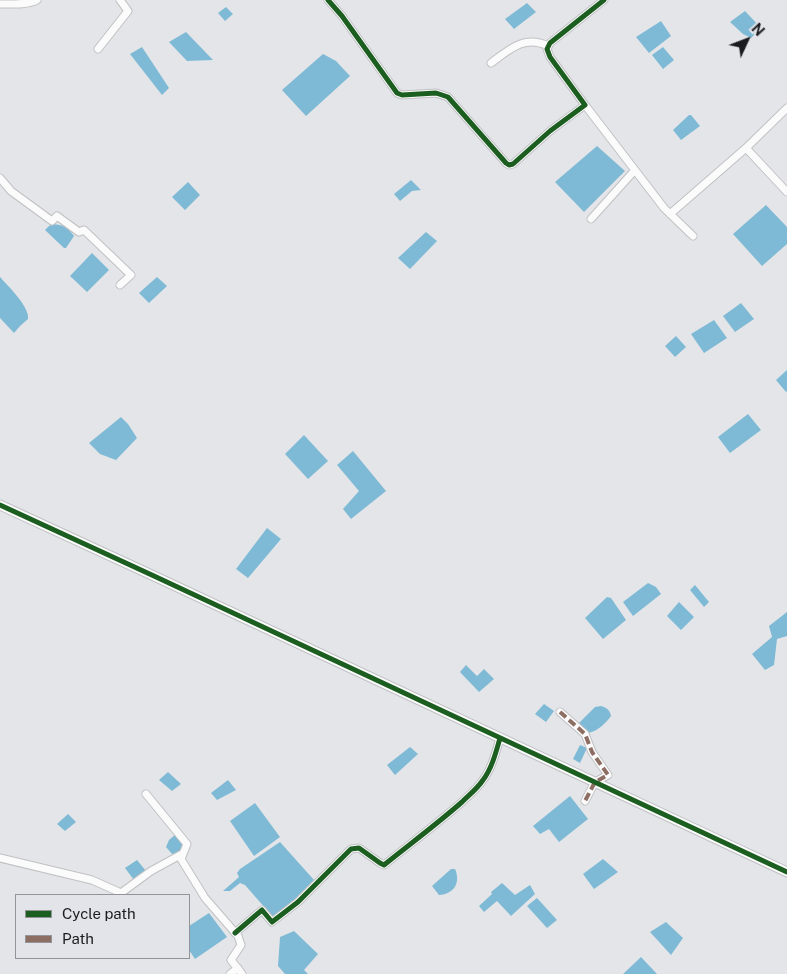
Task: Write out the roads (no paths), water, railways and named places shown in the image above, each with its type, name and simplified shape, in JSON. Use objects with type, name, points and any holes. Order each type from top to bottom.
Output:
[{"type":"street","points":[[0,4],[27,3],[37,0]]},
{"type":"street","points":[[98,49],[128,11],[120,0]]},
{"type":"street","points":[[328,0],[342,16],[397,93],[402,95],[436,92],[448,97],[509,165],[513,164],[550,131],[585,105]]},
{"type":"street","points":[[604,0],[550,43],[546,49],[585,105],[664,208],[693,236]]},
{"type":"street","points":[[492,63],[517,44],[541,43],[548,46]]},
{"type":"street","points":[[670,214],[746,148],[787,108]]},
{"type":"street","points":[[746,148],[787,192]]},
{"type":"street","points":[[591,218],[635,170]]},
{"type":"street","points":[[0,178],[11,191],[52,221],[57,216],[79,232],[84,230],[131,275],[120,286]]},
{"type":"street","points":[[0,505],[787,872]]},
{"type":"street","points":[[560,712],[585,734],[592,752],[608,775],[595,782],[585,801]]},
{"type":"street","points":[[235,933],[262,910],[272,922],[298,902],[351,850],[359,848],[384,865],[445,817],[473,792],[488,772],[496,754],[500,738]]},
{"type":"street","points":[[146,794],[186,844],[181,859],[204,898],[238,936],[241,945],[232,960],[240,971],[230,974]]},
{"type":"street","points":[[0,858],[92,880],[122,893],[151,872],[182,854]]},
{"type":"water","points":[[527,3],[536,12],[514,29],[505,19]]},
{"type":"water","points":[[226,7],[233,14],[225,21],[218,13]]},
{"type":"water","points":[[745,11],[761,28],[751,38],[743,34],[730,22]]},
{"type":"water","points":[[661,21],[671,36],[649,53],[636,37]]},
{"type":"water","points":[[186,32],[213,60],[187,61],[169,42]]},
{"type":"water","points":[[142,47],[169,88],[162,95],[130,54]]},
{"type":"water","points":[[663,47],[674,60],[663,69],[652,55]]},
{"type":"water","points":[[323,54],[336,61],[350,76],[306,116],[282,90]]},
{"type":"water","points":[[689,115],[700,126],[681,140],[673,130]]},
{"type":"water","points":[[597,146],[625,171],[584,212],[555,182]]},
{"type":"water","points":[[411,180],[421,190],[412,191],[400,201],[394,194]]},
{"type":"water","points":[[188,182],[200,195],[185,210],[172,197]]},
{"type":"water","points":[[766,205],[787,227],[787,244],[762,266],[733,234]]},
{"type":"water","points":[[53,224],[65,227],[74,236],[66,248],[45,230]]},
{"type":"water","points":[[426,232],[437,241],[410,269],[398,258]]},
{"type":"water","points":[[92,253],[109,270],[87,292],[70,276]]},
{"type":"water","points":[[0,277],[18,297],[28,314],[28,319],[14,333],[0,318]]},
{"type":"water","points":[[157,277],[167,286],[149,303],[139,293]]},
{"type":"water","points":[[741,303],[754,319],[735,332],[723,316]]},
{"type":"water","points":[[714,320],[727,338],[704,353],[691,334]]},
{"type":"water","points":[[676,336],[686,347],[675,357],[665,346]]},
{"type":"water","points":[[787,370],[787,391],[786,392],[776,380]]},
{"type":"water","points":[[748,414],[761,430],[730,453],[718,437]]},
{"type":"water","points":[[121,417],[137,438],[116,460],[100,454],[89,443]]},
{"type":"water","points":[[304,435],[328,461],[308,479],[285,454]]},
{"type":"water","points":[[353,451],[386,491],[351,519],[343,509],[359,491],[337,465]]},
{"type":"water","points":[[267,528],[281,539],[248,578],[236,569]]},
{"type":"water","points":[[648,583],[656,587],[661,594],[633,616],[623,602]]},
{"type":"water","points":[[695,585],[709,602],[704,607],[690,590]]},
{"type":"water","points":[[607,597],[611,598],[626,620],[603,639],[585,618]]},
{"type":"water","points":[[679,602],[694,617],[681,630],[667,616]]},
{"type":"water","points":[[787,612],[787,636],[777,639],[774,665],[765,670],[752,654],[772,637],[769,626]]},
{"type":"water","points":[[466,665],[477,676],[484,669],[494,679],[479,692],[460,672]]},
{"type":"water","points":[[544,704],[554,711],[546,722],[535,714]]},
{"type":"water","points":[[601,706],[610,712],[611,716],[601,727],[588,733],[579,723],[595,707]]},
{"type":"water","points":[[580,745],[587,748],[580,763],[573,759]]},
{"type":"water","points":[[410,747],[418,754],[395,775],[387,765]]},
{"type":"water","points":[[168,772],[181,784],[172,791],[159,780]]},
{"type":"water","points":[[228,780],[236,790],[217,800],[211,793]]},
{"type":"water","points":[[570,796],[588,819],[559,842],[549,829],[540,834],[533,826]]},
{"type":"water","points":[[255,803],[280,837],[254,856],[230,821]]},
{"type":"water","points":[[68,814],[76,822],[65,831],[57,824]]},
{"type":"water","points":[[175,835],[183,844],[179,852],[172,854],[166,847],[169,840]]},
{"type":"water","points":[[280,842],[314,880],[302,895],[273,917],[245,885],[240,883],[230,891],[223,891],[239,877],[237,873],[240,869]]},
{"type":"water","points":[[603,859],[618,872],[594,889],[583,874]]},
{"type":"water","points":[[137,860],[146,871],[134,880],[125,868]]},
{"type":"water","points":[[451,869],[455,869],[457,883],[449,892],[439,895],[432,886]]},
{"type":"water","points":[[502,883],[515,895],[530,885],[535,894],[511,916],[497,901],[484,912],[479,906]]},
{"type":"water","points":[[537,898],[557,920],[547,928],[527,906]]},
{"type":"water","points":[[209,913],[227,937],[195,959],[190,952],[190,925]]},
{"type":"water","points":[[666,922],[683,938],[671,955],[650,932]]},
{"type":"water","points":[[294,931],[318,954],[304,970],[308,974],[285,974],[278,966],[280,937]]},
{"type":"water","points":[[641,957],[657,974],[623,974]]}]
